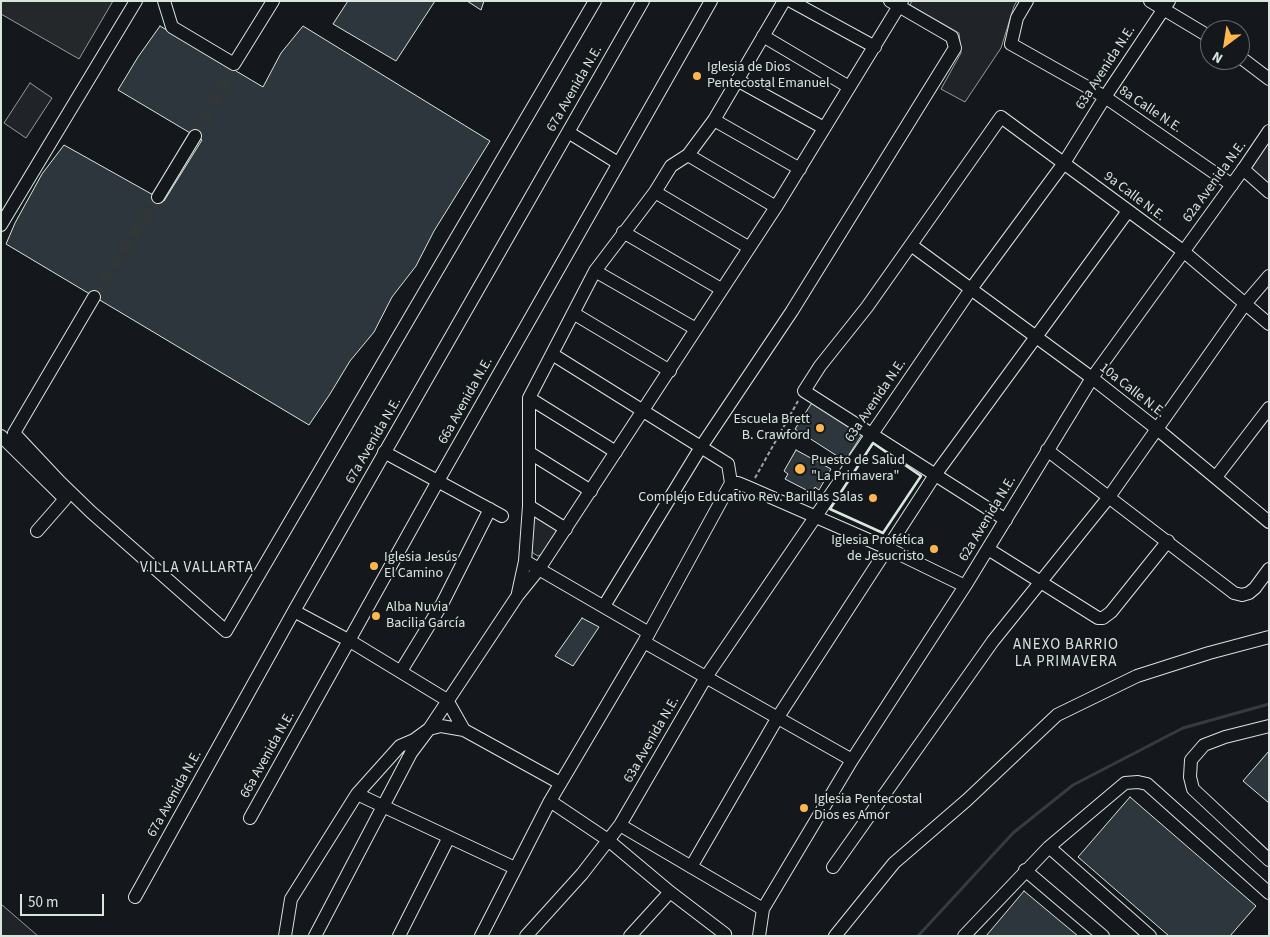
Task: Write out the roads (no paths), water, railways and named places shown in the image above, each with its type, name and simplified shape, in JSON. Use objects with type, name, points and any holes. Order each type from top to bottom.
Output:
[{"type":"street","points":[[1,225],[136,1]]},
{"type":"street","points":[[164,1],[172,27],[232,66],[272,1]]},
{"type":"street","points":[[6,441],[60,482],[91,512],[226,631],[595,1]]},
{"type":"street","name":"67a Avenida N.E.","points":[[135,897],[384,452],[643,1]]},
{"type":"street","name":"66a Avenida N.E.","points":[[250,818],[438,481],[710,1]]},
{"type":"street","points":[[518,595],[524,561],[528,506],[530,453],[529,398],[595,271],[655,192],[671,166],[688,155],[714,120],[784,1]]},
{"type":"street","points":[[791,1],[875,47]]},
{"type":"street","name":"8a Calle N.E.","points":[[1027,1],[1017,18],[1011,44],[1105,98],[1232,184]]},
{"type":"street","points":[[1150,1],[1166,5],[1200,30]]},
{"type":"street","points":[[315,936],[411,753],[429,728],[441,696],[539,569],[670,371],[800,169],[875,47],[897,3],[952,37],[955,48],[792,311],[701,447],[604,606]]},
{"type":"street","name":"63a Avenida N.E.","points":[[526,936],[582,874],[620,825],[706,678],[971,289],[1064,163],[1166,5]]},
{"type":"street","points":[[763,36],[849,87]]},
{"type":"street","points":[[1250,65],[1269,79]]},
{"type":"street","points":[[737,80],[824,128]]},
{"type":"street","name":"9a Calle N.E.","points":[[911,245],[1001,117],[1183,251],[1269,324]]},
{"type":"street","points":[[714,120],[800,169]]},
{"type":"street","name":"62a Avenida N.E.","points":[[759,936],[764,908],[852,760],[965,586],[1092,378],[1269,131]]},
{"type":"street","points":[[568,132],[618,163]]},
{"type":"street","points":[[158,197],[195,136]]},
{"type":"street","points":[[688,155],[776,207]]},
{"type":"street","points":[[1243,169],[1269,192]]},
{"type":"street","points":[[655,192],[748,248]]},
{"type":"street","points":[[692,866],[778,717],[935,475],[1128,211]]},
{"type":"street","points":[[623,232],[721,289]]},
{"type":"street","points":[[911,245],[804,390],[1006,520]]},
{"type":"street","name":"10a Calle N.E.","points":[[911,245],[1092,378],[1269,522]]},
{"type":"street","points":[[595,271],[696,329]]},
{"type":"street","points":[[833,867],[993,641],[1109,497],[1245,304],[1269,276]]},
{"type":"street","points":[[6,441],[94,296]]},
{"type":"street","points":[[572,313],[670,371]]},
{"type":"street","points":[[481,936],[550,801],[646,637],[731,483],[728,464],[552,354]]},
{"type":"street","points":[[529,398],[616,452]]},
{"type":"street","points":[[1216,477],[1269,408]]},
{"type":"street","points":[[6,441],[65,499],[36,531]]},
{"type":"street","points":[[1047,450],[1234,593],[1242,595],[1249,593],[1269,569]]},
{"type":"street","points":[[384,452],[502,516]]},
{"type":"street","points":[[530,453],[590,491]]},
{"type":"street","points":[[731,483],[738,482],[887,548],[965,586]]},
{"type":"street","points":[[528,506],[566,529]]},
{"type":"street","points":[[401,671],[442,604],[490,509]]},
{"type":"street","points":[[988,549],[1098,618],[1103,618],[1111,612],[1168,541]]},
{"type":"street","points":[[524,561],[604,606],[706,678],[852,760]]},
{"type":"street","points":[[294,611],[350,640],[441,696],[464,730]]},
{"type":"street","points":[[835,936],[894,863],[967,800],[1057,715],[1137,676],[1209,653],[1269,637]]},
{"type":"street","points":[[285,936],[291,899],[357,794],[400,746],[414,740],[429,728],[440,726],[464,730],[560,783]]},
{"type":"street","points":[[1269,726],[1225,737],[1204,745],[1191,760],[1190,777],[1194,789],[1269,860]]},
{"type":"street","points":[[964,936],[1049,847],[1125,783],[1138,782],[1147,784],[1269,893]]},
{"type":"street","points":[[357,794],[515,868]]},
{"type":"street","points":[[550,801],[608,840],[670,892],[725,934],[724,936]]},
{"type":"street","points":[[620,825],[764,908]]},
{"type":"street","points":[[399,936],[449,837]]},
{"type":"street","points":[[1049,847],[1150,936]]},
{"type":"street","points":[[1025,870],[1103,936]]},
{"type":"street","points":[[630,936],[670,892]]},
{"type":"waterway","points":[[918,936],[1013,833],[1073,785],[1183,728],[1269,704]]},
{"type":"tunnel","points":[[195,136],[231,68]]},
{"type":"tunnel","points":[[94,297],[158,197]]},
{"type":"place","name":"Iglesia de Dios Pentecostal Emanuel","points":[[697,76]]},
{"type":"place","name":"Escuela Brett B. Crawford","points":[[820,428]]},
{"type":"place","name":"Puesto de Salud \"La Primavera\"","points":[[800,469]]},
{"type":"place","name":"Complejo Educativo Rev. Barillas Salas","points":[[873,498]]},
{"type":"place","name":"Iglesia Profética de Jesucristo","points":[[934,549]]},
{"type":"place","name":"Iglesia Jesús El Camino","points":[[374,566]]},
{"type":"place","name":"Alba Nuvia Bacilia García","points":[[376,616]]},
{"type":"place","name":"Iglesia Pentecostal Dios es Amor","points":[[804,808]]},
{"type":"district","name":"VILLA VALLARTA","points":[[197,569]]},
{"type":"district","name":"ANEXO BARRIO LA PRIMAVERA","points":[[1066,654]]}]
